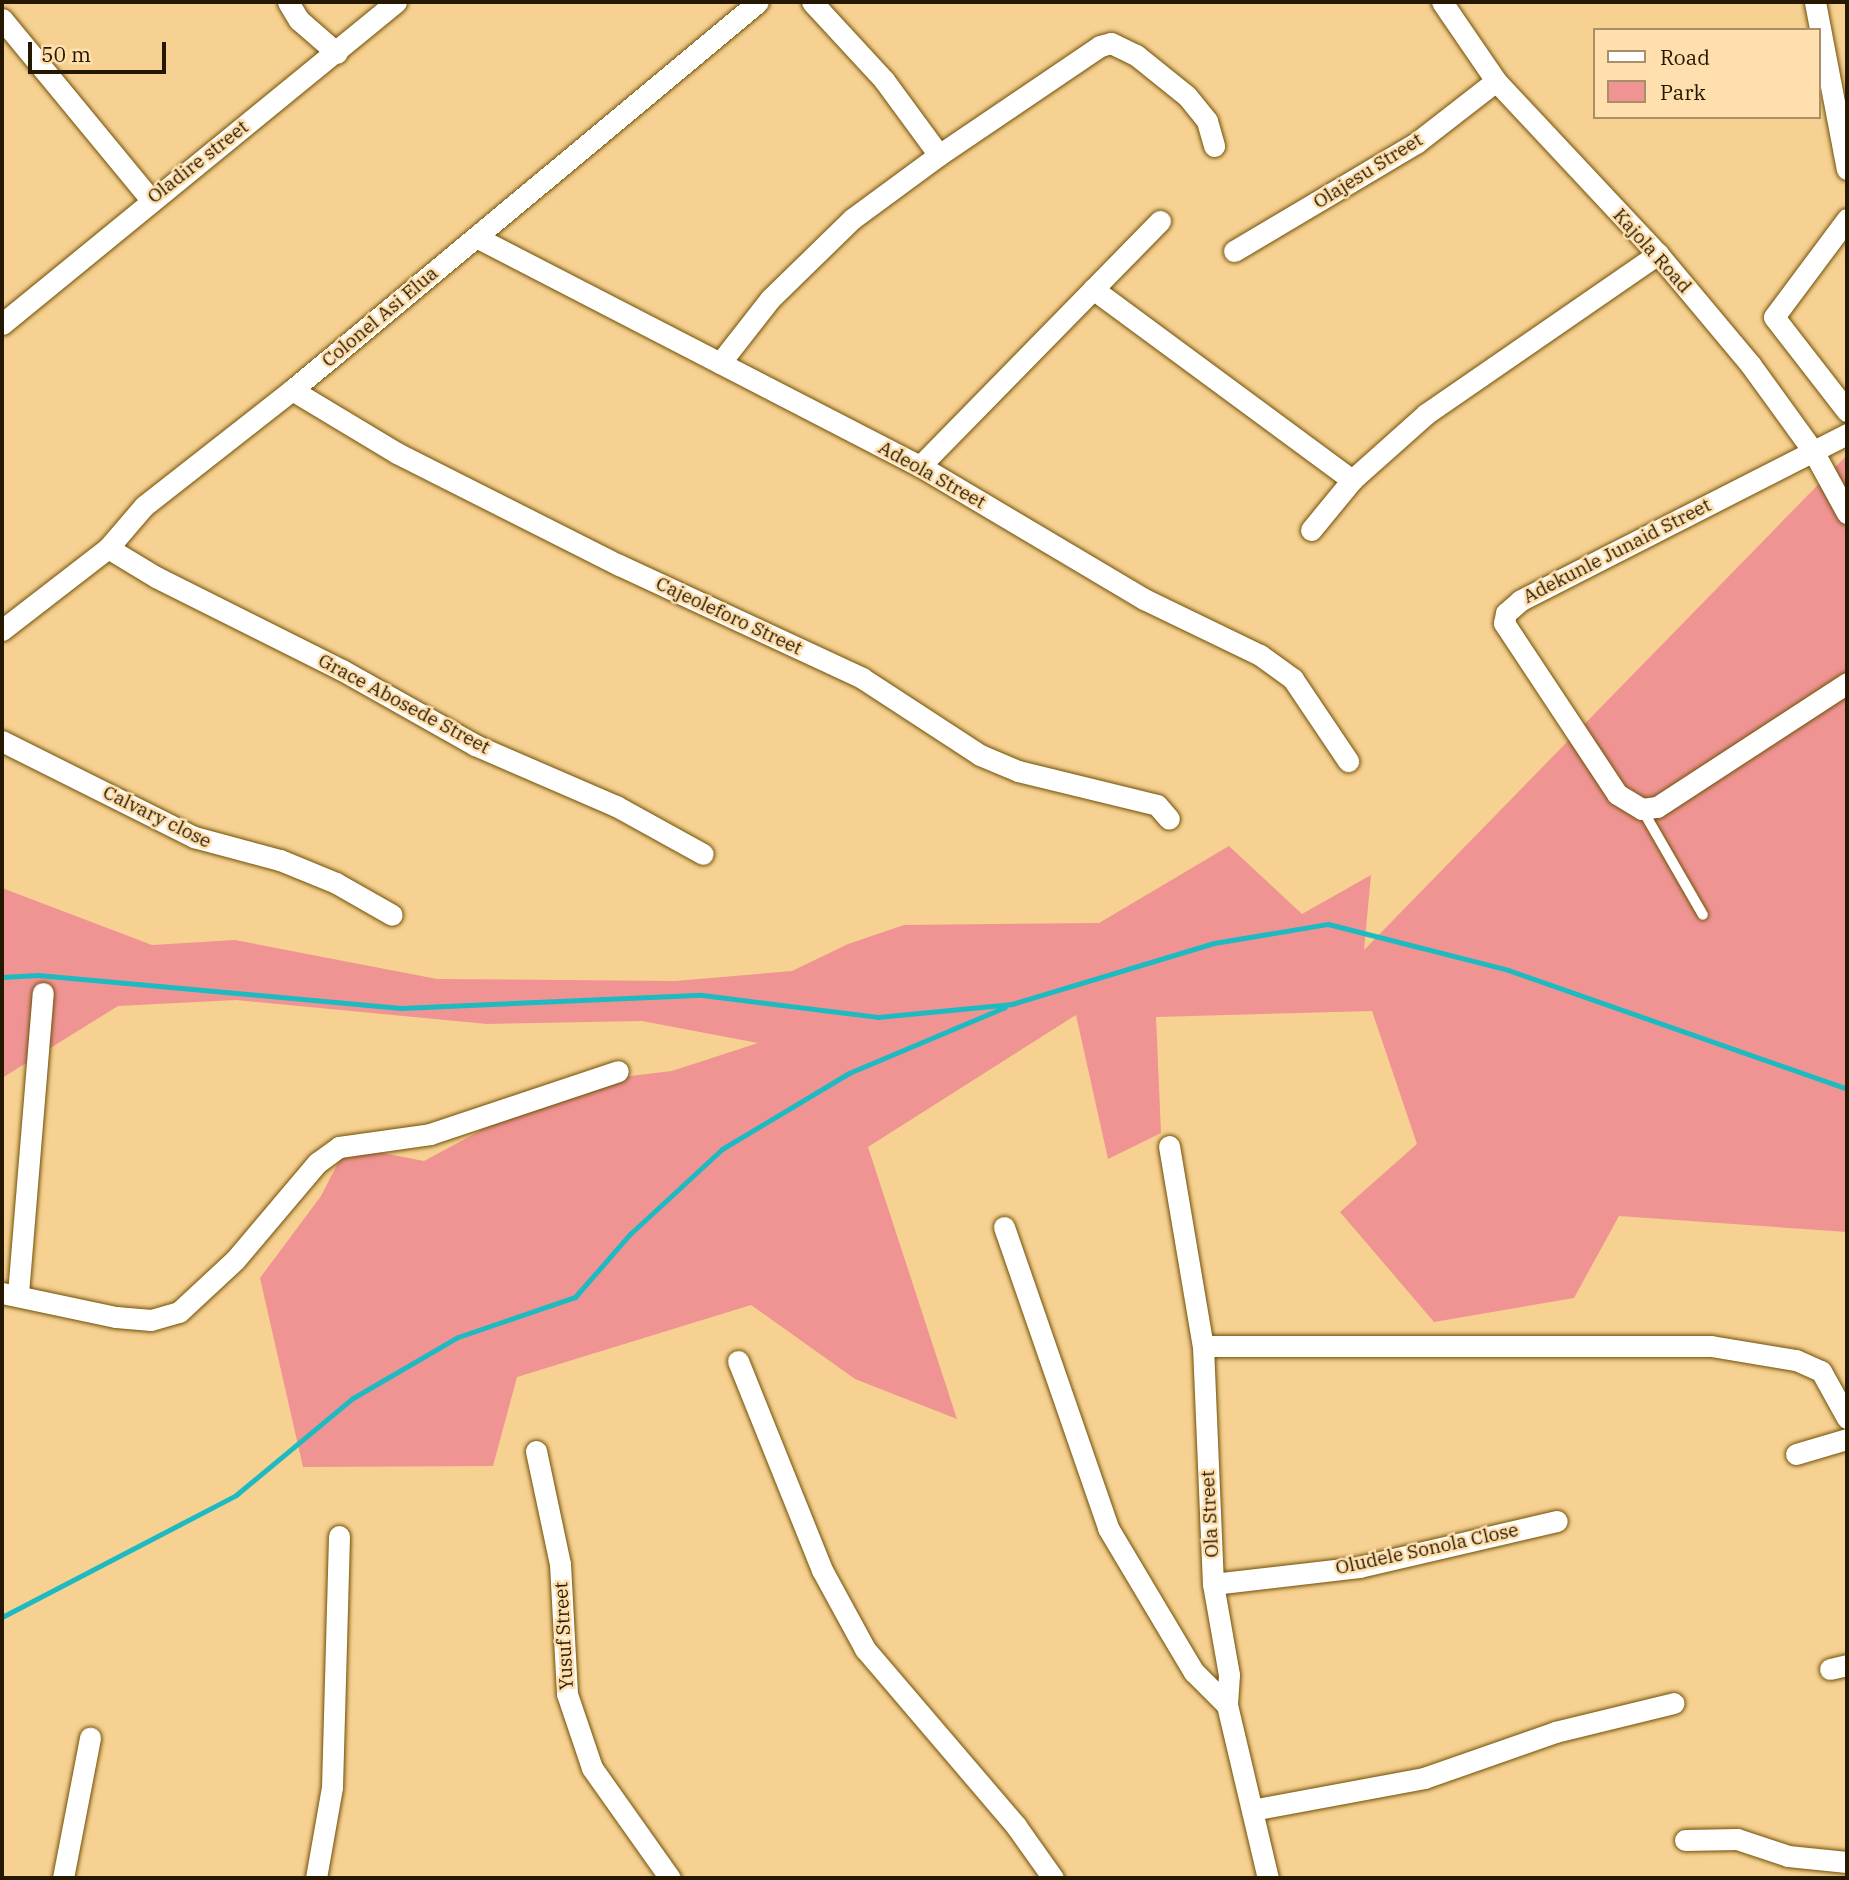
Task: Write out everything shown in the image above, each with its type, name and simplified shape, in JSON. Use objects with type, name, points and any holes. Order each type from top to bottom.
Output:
[{"type":"street","points":[[288,2],[299,20],[337,53]]},
{"type":"street","name":"Oladire street","points":[[2,324],[150,200],[337,53],[396,2]]},
{"type":"street","name":"Colonel Asi Elua","points":[[2,630],[108,548],[144,506],[292,390],[758,2]]},
{"type":"street","points":[[812,2],[884,80],[939,155]]},
{"type":"street","name":"Kajola Road","points":[[1442,2],[1496,81],[1658,254],[1750,364],[1813,451],[1847,513]]},
{"type":"street","points":[[1798,2],[1819,26]]},
{"type":"street","points":[[1815,2],[1819,26]]},
{"type":"street","points":[[2,19],[150,200]]},
{"type":"street","points":[[1821,36],[1847,169]]},
{"type":"street","points":[[720,363],[770,299],[852,219],[939,155],[1100,46],[1111,43],[1123,46],[1187,96],[1207,121],[1214,146]]},
{"type":"street","name":"Olajesu Street","points":[[1234,251],[1416,143],[1496,81]]},
{"type":"street","points":[[1847,219],[1773,317],[1847,411]]},
{"type":"street","points":[[920,466],[1160,221]]},
{"type":"street","name":"Adeola Street","points":[[476,237],[920,466],[1144,599],[1260,655],[1293,679],[1348,761]]},
{"type":"street","points":[[1311,530],[1352,480],[1455,393],[1658,254]]},
{"type":"street","points":[[1093,289],[1352,480]]},
{"type":"street","name":"Cajeoleforo Street","points":[[292,390],[397,453],[619,565],[862,678],[980,755],[1018,771],[1157,805],[1169,819]]},
{"type":"street","points":[[1813,451],[1847,434]]},
{"type":"street","name":"Adekunle Junaid Street","points":[[1650,808],[1617,794],[1504,623],[1506,613],[1521,600],[1813,451]]},
{"type":"street","name":"Grace Abosede Street","points":[[108,548],[156,577],[342,670],[475,745],[616,806],[703,854]]},
{"type":"street","points":[[1650,808],[1847,683]]},
{"type":"street","name":"Calvary close","points":[[2,740],[194,837],[279,860],[336,883],[393,915]]},
{"type":"street","points":[[43,993],[10,1293],[116,1317],[151,1320],[179,1312],[235,1260],[317,1163],[339,1147],[430,1134],[618,1071]]},
{"type":"street","name":"Ola Street","points":[[1169,1146],[1203,1346],[1213,1584],[1229,1675],[1227,1705],[1268,1878]]},
{"type":"street","points":[[1004,1227],[1108,1528],[1194,1672],[1227,1705]]},
{"type":"street","points":[[1203,1346],[1711,1346],[1796,1360],[1821,1371],[1847,1418]]},
{"type":"street","points":[[738,1361],[822,1570],[865,1648],[1016,1826],[1053,1878]]},
{"type":"street","points":[[1796,1454],[1847,1439]]},
{"type":"street","name":"Yusuf Street","points":[[536,1451],[560,1564],[566,1694],[592,1768],[670,1878]]},
{"type":"street","name":"Oludele Sonola Close","points":[[1213,1584],[1359,1567],[1557,1521]]},
{"type":"street","points":[[316,1878],[332,1787],[339,1536]]},
{"type":"street","points":[[1252,1810],[1424,1778],[1555,1732],[1674,1703]]},
{"type":"street","points":[[63,1878],[90,1738]]},
{"type":"street","points":[[1685,1840],[1737,1839],[1788,1856],[1847,1862]]},
{"type":"lane","points":[[1650,808],[1703,915]]},
{"type":"green space","points":[[1847,455],[1847,1232],[1619,1216],[1574,1298],[1434,1322],[1340,1212],[1417,1144],[1372,1011],[1156,1017],[1161,1133],[1108,1159],[1076,1015],[868,1147],[957,1419],[855,1379],[751,1305],[517,1377],[493,1466],[303,1467],[260,1278],[321,1196],[340,1159],[362,1149],[424,1161],[519,1110],[597,1080],[672,1071],[758,1043],[642,1021],[487,1024],[236,1000],[118,1006],[2,1078],[2,888],[152,945],[235,940],[437,979],[675,981],[792,971],[848,944],[904,925],[1099,923],[1229,846],[1302,914],[1371,875],[1364,950]]},
{"type":"waterway","points":[[2,977],[38,975],[401,1008],[702,995],[878,1017],[1012,1004],[1214,943],[1328,924],[1508,970],[1847,1089]]},
{"type":"waterway","points":[[2,1617],[236,1495],[353,1398],[458,1337],[575,1297],[630,1234],[722,1149],[849,1073],[1005,1007]]}]
